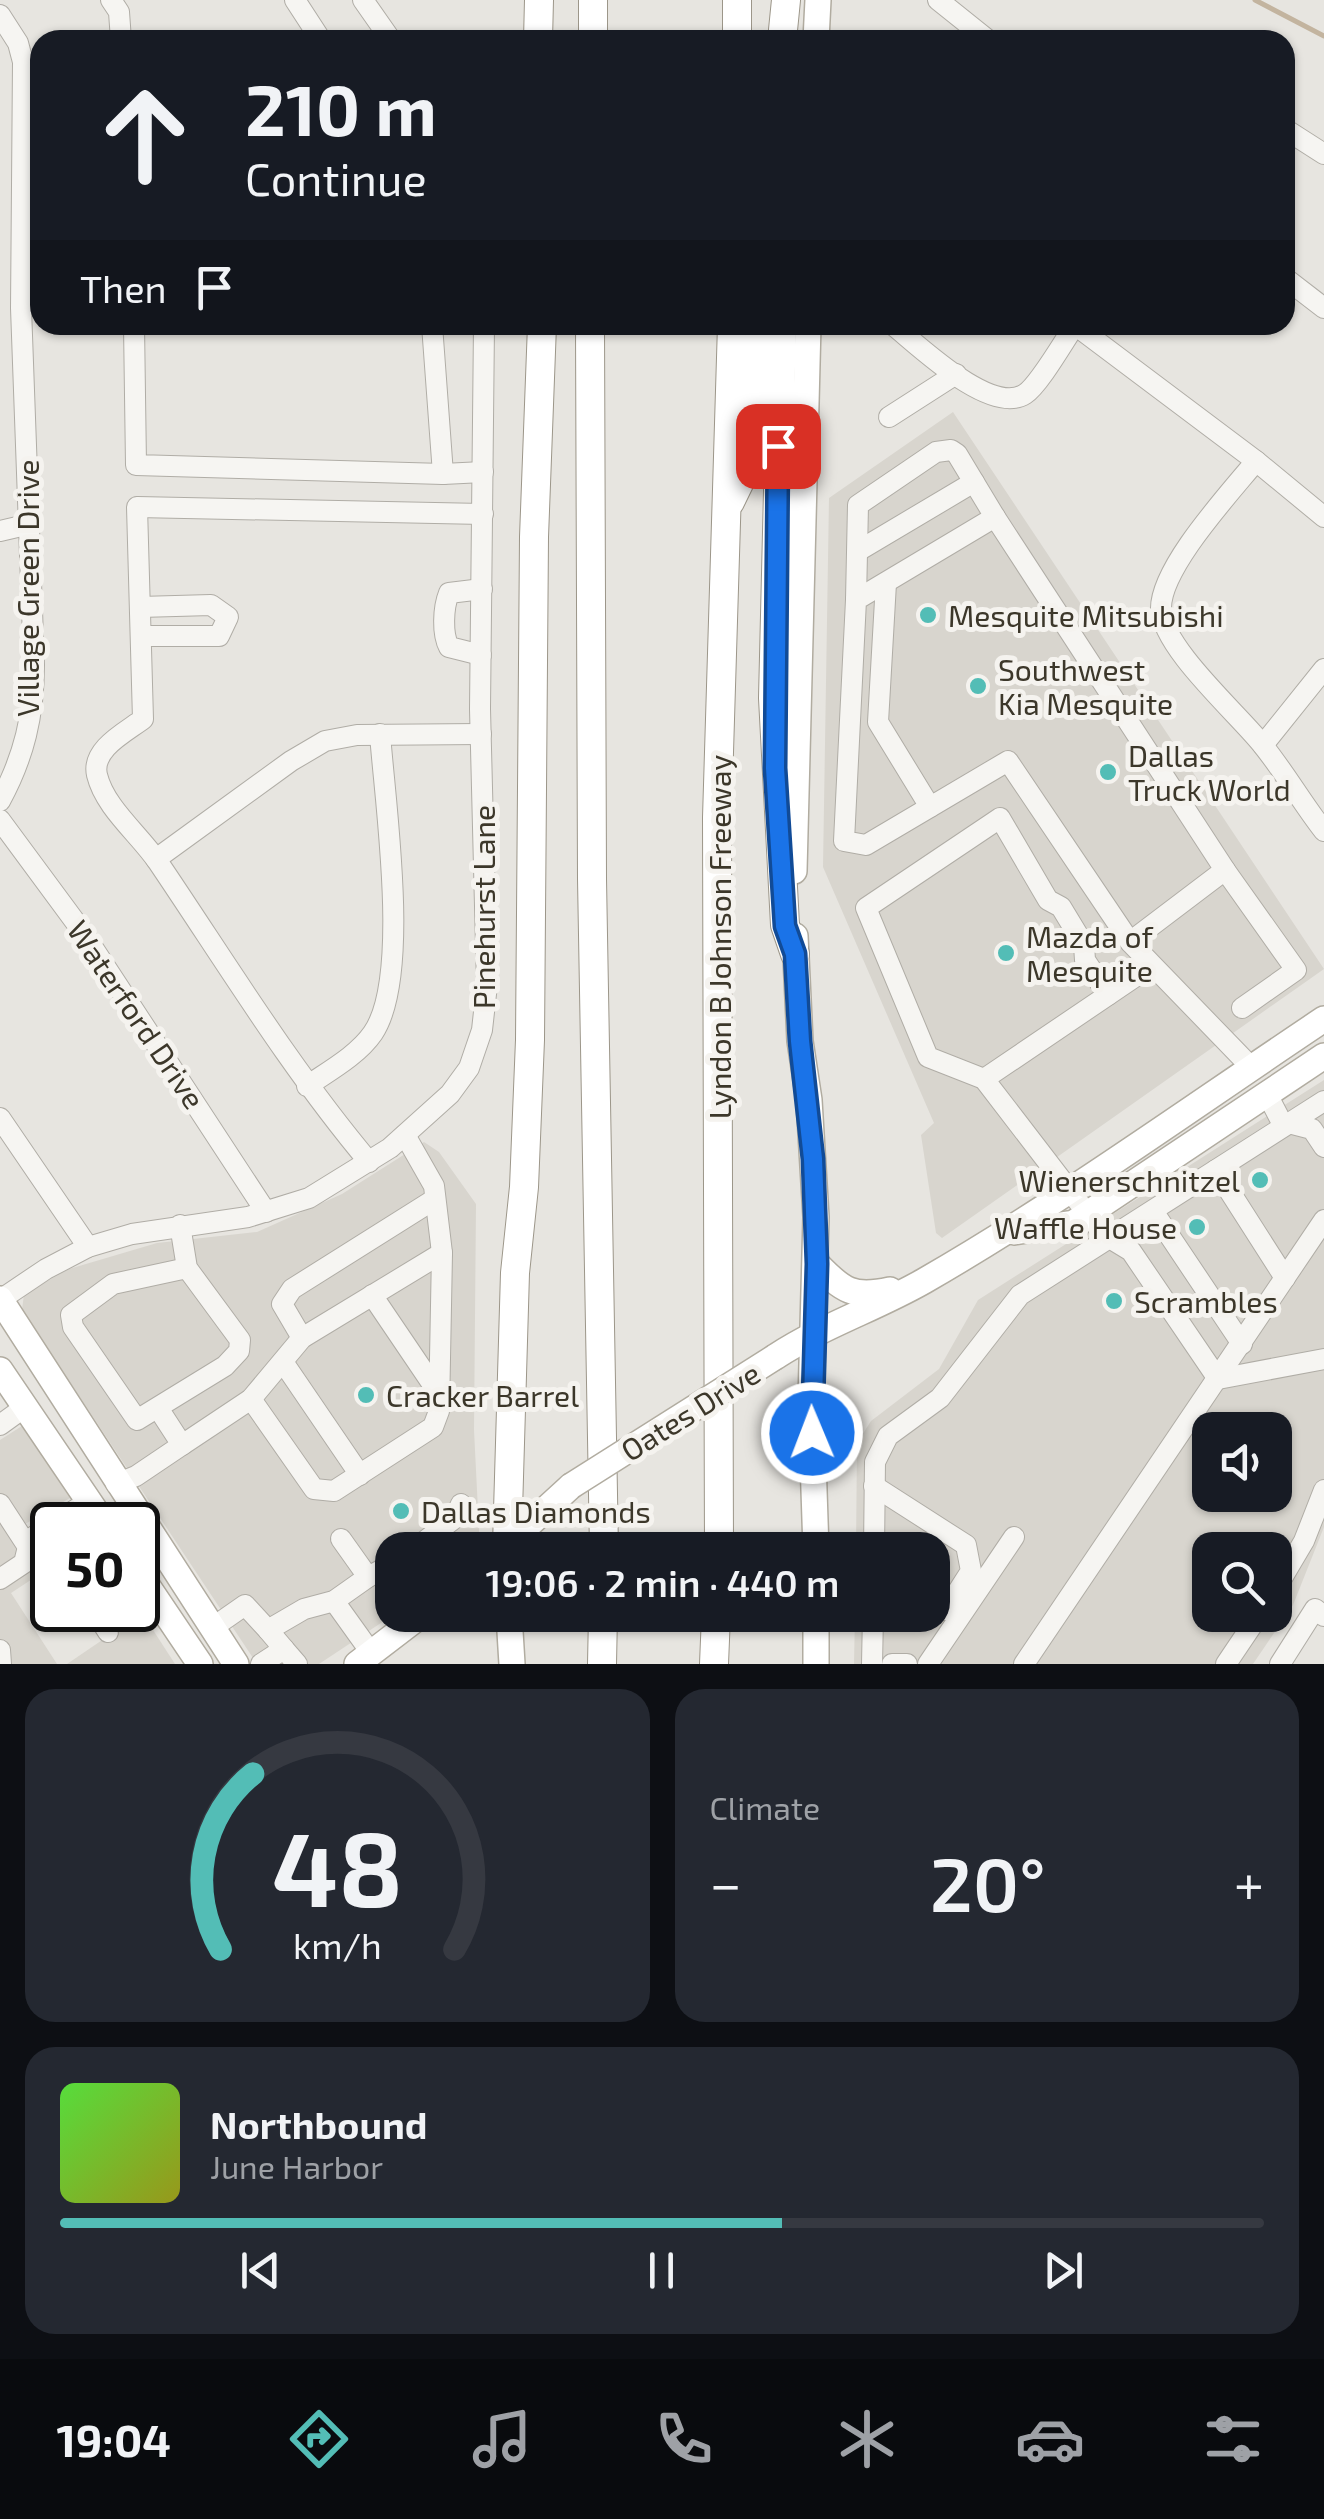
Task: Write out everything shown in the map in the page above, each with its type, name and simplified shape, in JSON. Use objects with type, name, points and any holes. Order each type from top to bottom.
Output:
[{"type":"highway","points":[[538,0],[538,30]]},
{"type":"highway","points":[[593,0],[593,30]]},
{"type":"highway","points":[[737,0],[737,30]]},
{"type":"highway","points":[[774,0],[778,30]]},
{"type":"highway","points":[[781,30],[786,0]]},
{"type":"highway","points":[[506,1532],[514,1273],[524,1187],[530,1040],[534,536],[542,335]]},
{"type":"highway","points":[[590,335],[591,760],[604,1532]]},
{"type":"highway","name":"Lyndon B Johnson Freeway","points":[[718,1532],[718,818],[732,335]]},
{"type":"highway","points":[[725,513],[748,464],[759,335]]},
{"type":"highway","points":[[782,335],[773,698],[785,926],[795,954]]},
{"type":"highway","points":[[602,1632],[602,1664]]},
{"type":"highway","points":[[714,1664],[715,1632]]},
{"type":"main road","points":[[816,30],[818,0]]},
{"type":"main road","points":[[808,335],[794,836],[795,954],[813,1159],[817,1264],[812,1333],[816,1532]]},
{"type":"main road","name":"Oates Drive","points":[[522,1532],[571,1486],[812,1333],[920,1284],[1000,1235],[1324,1019]]},
{"type":"main road","name":"Oates Drive","points":[[1000,1235],[1074,1223],[1324,1056]]},
{"type":"main road","points":[[1251,1068],[1268,1094]]},
{"type":"main road","points":[[817,1264],[846,1290],[866,1295],[920,1284]]},
{"type":"main road","points":[[0,1300],[236,1664]]},
{"type":"main road","points":[[0,1370],[88,1500],[116,1484]]},
{"type":"main road","points":[[160,1606],[197,1663]]},
{"type":"main road","points":[[365,1659],[400,1632]]},
{"type":"main road","points":[[510,1632],[512,1664]]},
{"type":"main road","points":[[816,1632],[816,1664]]},
{"type":"street","points":[[295,0],[315,30]]},
{"type":"street","points":[[363,0],[383,30]]},
{"type":"street","points":[[938,0],[976,30]]},
{"type":"street","points":[[120,4],[120,30]]},
{"type":"street","name":"Village Green Drive","points":[[0,16],[18,43],[23,62],[21,308],[34,702],[14,775],[0,801]]},
{"type":"street","points":[[1295,135],[1324,154]]},
{"type":"street","points":[[1295,286],[1324,308]]},
{"type":"street","points":[[0,313],[21,308]]},
{"type":"street","points":[[134,335],[136,465],[483,472]]},
{"type":"street","points":[[433,335],[443,474]]},
{"type":"street","name":"Pinehurst Lane","points":[[0,1300],[88,1248],[132,1234],[223,1222],[310,1198],[406,1135],[450,1094],[469,1068],[482,1030],[488,985],[481,734],[484,335]]},
{"type":"street","points":[[905,335],[974,388],[996,399],[1022,397],[1036,384],[1068,335]]},
{"type":"street","points":[[1088,335],[1256,461],[1324,518]]},
{"type":"street","points":[[889,418],[956,374]]},
{"type":"street","points":[[1242,1008],[1296,970],[1225,870],[956,454],[951,450],[936,452],[858,505],[844,841],[866,845],[1008,761],[1130,942],[1251,1068]]},
{"type":"street","points":[[1256,461],[1182,554],[1165,590],[1161,610],[1171,640],[1262,744],[1324,831]]},
{"type":"street","points":[[858,551],[974,482]]},
{"type":"street","points":[[368,1162],[311,1092],[156,858],[111,803],[96,772],[101,751],[143,720],[137,507],[483,514]]},
{"type":"street","points":[[856,600],[996,517]]},
{"type":"street","points":[[0,530],[30,524]]},
{"type":"street","points":[[886,583],[878,722],[930,807]]},
{"type":"street","points":[[481,655],[454,650],[445,642],[449,594],[482,589]]},
{"type":"street","points":[[140,607],[210,605],[228,617],[219,636],[141,636]]},
{"type":"street","points":[[1262,744],[1324,669]]},
{"type":"street","points":[[156,858],[290,761],[325,741],[380,734],[481,734]]},
{"type":"street","points":[[311,1092],[372,1034],[384,1012],[391,978],[392,909],[380,734]]},
{"type":"street","points":[[1108,995],[1061,907],[1048,900],[1000,818],[866,908],[928,1057],[984,1078],[1088,1214],[1110,1238],[1131,1251],[1218,1379]]},
{"type":"street","name":"Waterford Drive","points":[[0,820],[82,930],[266,1212]]},
{"type":"street","points":[[1130,942],[1225,870]]},
{"type":"street","points":[[984,1078],[1151,966]]},
{"type":"street","points":[[1268,1094],[1282,1121],[1312,1129],[1324,1147]]},
{"type":"street","points":[[874,1532],[875,1462],[888,1436],[940,1398],[1020,1295],[1324,1101]]},
{"type":"street","points":[[0,1118],[88,1248]]},
{"type":"street","points":[[250,1399],[314,1489],[334,1491],[432,1427],[439,1411],[442,1252],[434,1186],[406,1135]]},
{"type":"street","points":[[1216,1170],[1286,1278]]},
{"type":"street","points":[[302,1338],[282,1304],[292,1288],[435,1198]]},
{"type":"street","points":[[1152,1211],[1242,1344]]},
{"type":"street","points":[[1024,1664],[1324,1220]]},
{"type":"street","points":[[180,1225],[187,1268],[240,1340],[240,1351],[225,1366],[136,1420],[73,1327],[71,1316],[113,1284],[187,1268]]},
{"type":"street","points":[[116,1484],[136,1476],[250,1399],[302,1338],[442,1252]]},
{"type":"street","points":[[372,1295],[439,1394]]},
{"type":"street","points":[[1218,1379],[1324,1359]]},
{"type":"street","points":[[283,1362],[360,1475]]},
{"type":"street","points":[[0,1425],[26,1408]]},
{"type":"street","points":[[158,1408],[182,1445]]},
{"type":"street","points":[[874,1486],[946,1532]]},
{"type":"street","points":[[1292,1561],[1324,1490]]},
{"type":"street","points":[[437,1532],[455,1518],[461,1504]]},
{"type":"street","points":[[4,1518],[28,1547]]},
{"type":"street","points":[[950,1535],[966,1545],[971,1572],[950,1603]]},
{"type":"street","points":[[950,1605],[1014,1536]]},
{"type":"street","points":[[342,1538],[368,1577]]},
{"type":"street","points":[[0,1579],[24,1562],[30,1539]]},
{"type":"street","points":[[268,1630],[304,1608],[334,1602],[375,1573]]},
{"type":"street","points":[[334,1602],[365,1659]]},
{"type":"street","points":[[212,1628],[246,1606],[290,1656],[260,1664]]},
{"type":"street","points":[[1280,1664],[1315,1609],[1324,1616]]},
{"type":"street","points":[[872,1664],[873,1632]]},
{"type":"street","points":[[928,1664],[938,1632]]},
{"type":"street","points":[[1226,1664],[1248,1632]]},
{"type":"street","points":[[0,1650],[1,1664]]},
{"type":"street","points":[[892,1664],[907,1664]]},
{"type":"shaded area","points":[[953,412],[1324,969],[942,1238],[936,1233],[921,1135],[934,1123],[823,867],[829,498]]},
{"type":"shaded area","points":[[1324,1080],[1324,1527],[1292,1606],[1292,1532],[1192,1532],[1192,1632],[1275,1632],[1253,1664],[854,1664],[855,1632],[950,1632],[950,1532],[856,1532],[857,1443],[871,1421],[939,1369],[978,1300]]},
{"type":"shaded area","points":[[424,1142],[439,1152],[476,1204],[474,1430],[479,1532],[375,1532],[375,1627],[319,1664],[257,1664],[160,1518],[160,1502],[149,1502],[22,1310],[24,1294],[69,1269],[157,1243],[257,1232],[342,1194]]},
{"type":"shaded area","points":[[22,1426],[70,1498],[63,1502],[30,1502],[30,1521],[25,1524],[30,1532],[30,1580],[11,1593],[30,1622],[30,1632],[36,1632],[57,1664],[0,1664],[0,1440]]},
{"type":"shaded area","points":[[114,1632],[154,1632],[175,1664],[67,1664]]},
{"type":"waterway","points":[[1255,0],[1324,36]]},
{"type":"place","name":"Mesquite Mitsubishi","points":[[928,615]]},
{"type":"place","name":"Southwest Kia Mesquite","points":[[978,686]]},
{"type":"place","name":"Dallas Truck World","points":[[1108,772]]},
{"type":"place","name":"Mazda of Mesquite","points":[[1006,953]]},
{"type":"place","name":"Wienerschnitzel","points":[[1260,1180]]},
{"type":"place","name":"Waffle House","points":[[1197,1227]]},
{"type":"place","name":"Scrambles","points":[[1114,1301]]},
{"type":"place","name":"Cracker Barrel","points":[[366,1395]]},
{"type":"place","name":"Dallas Diamonds","points":[[401,1511]]},
{"type":"route","points":[[778,446],[775,768],[785,926],[795,954],[813,1159],[817,1264],[812,1433]]}]
